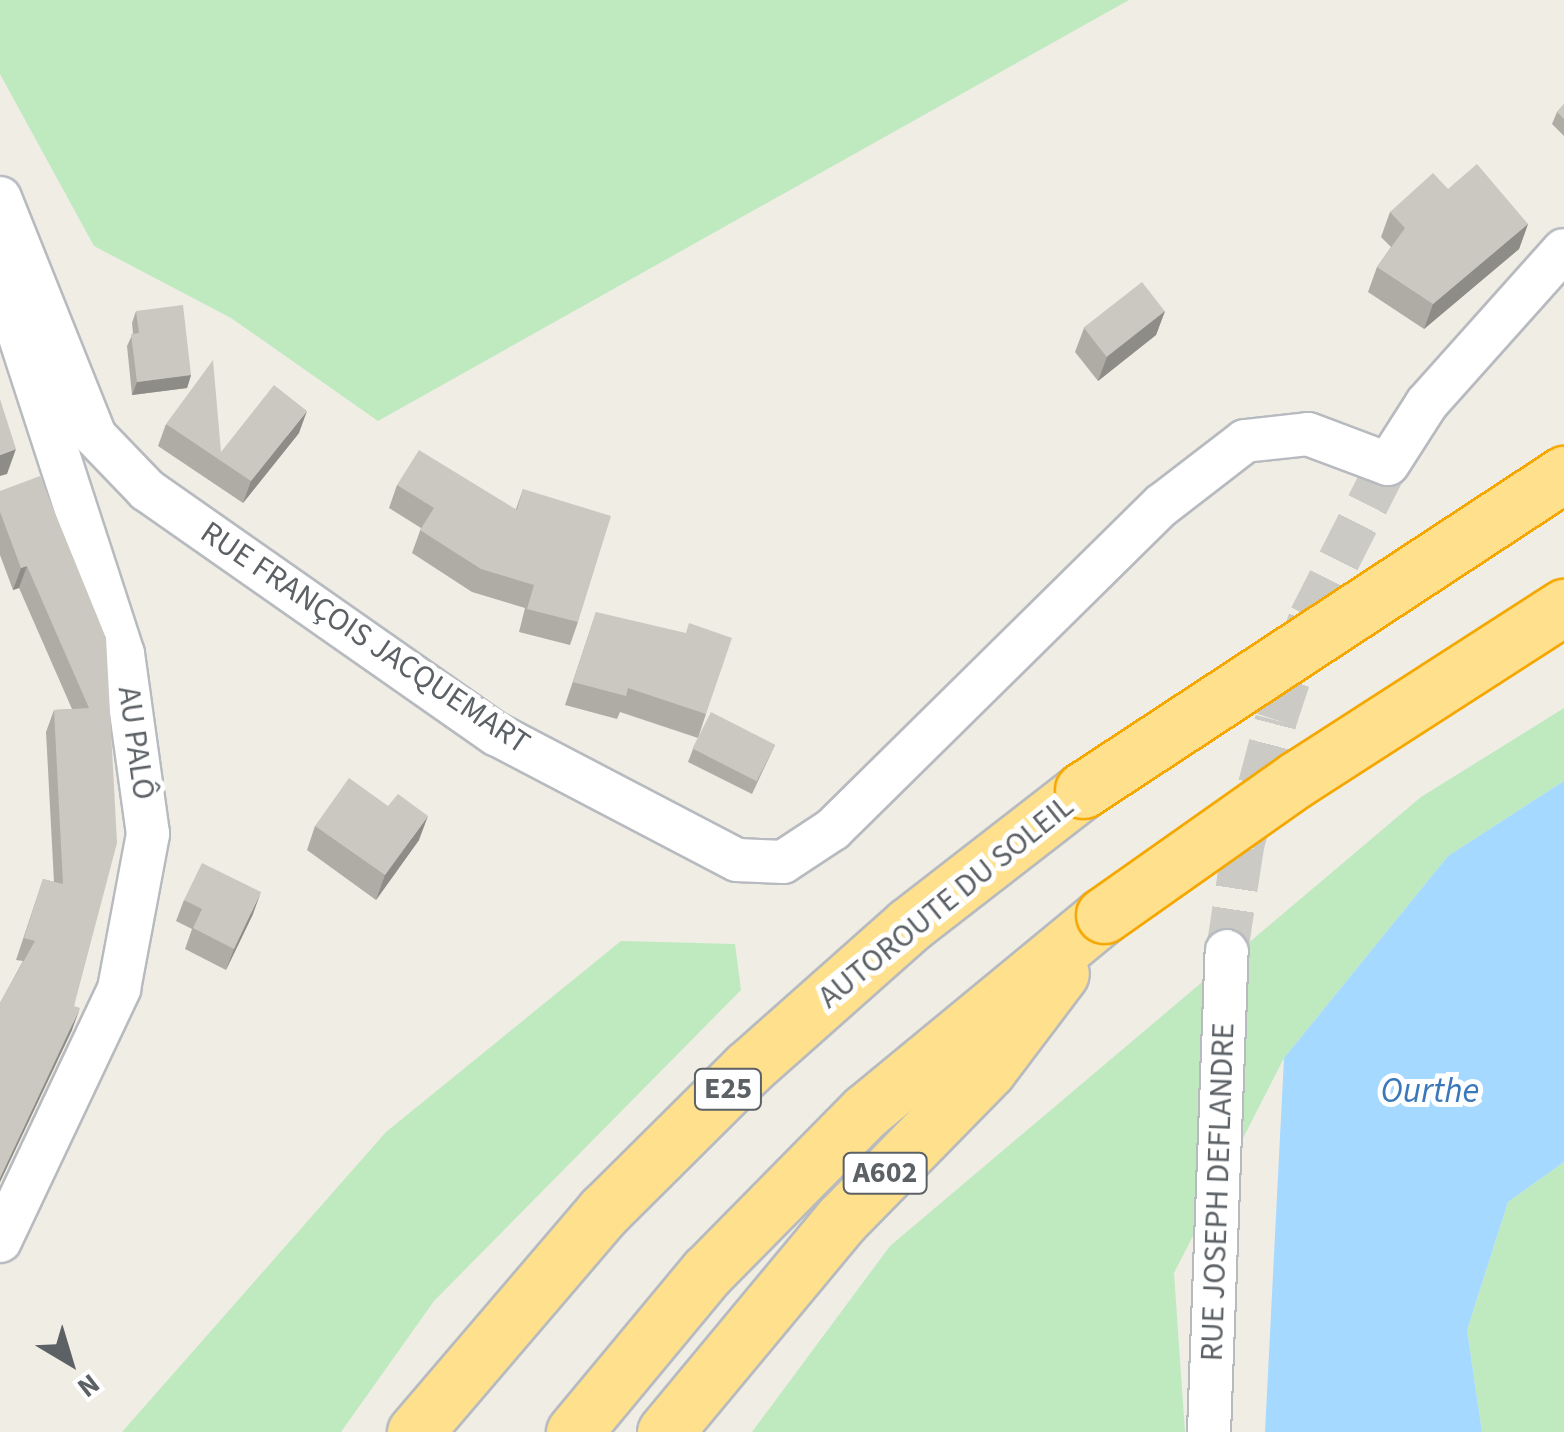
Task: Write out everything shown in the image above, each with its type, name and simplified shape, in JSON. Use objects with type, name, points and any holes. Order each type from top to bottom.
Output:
[{"type":"highway","name":"AUTOROUTE DU SOLEIL","points":[[416,1432],[604,1211],[748,1068],[909,926],[1083,790],[1564,474]]},
{"type":"highway","points":[[574,1432],[707,1272],[866,1110],[1104,914],[1297,779],[1564,607]]},
{"type":"highway","name":"A602","points":[[665,1432],[842,1219],[988,1070],[1104,914]]},
{"type":"street","name":"RUE FRANÇOIS JACQUEMART","points":[[9,215],[94,436],[147,490],[496,734],[736,860],[783,862],[833,829],[1162,505],[1244,442],[1308,434],[1388,464],[1427,403],[1564,250]]},
{"type":"street","name":"AU PALÔ","points":[[0,1241],[119,989],[148,834],[123,654],[19,334],[9,215]]},
{"type":"street","name":"RUE JOSEPH DEFLANDRE","points":[[1208,1432],[1227,951]]},
{"type":"green space","points":[[0,0],[1129,0],[378,421],[231,318],[94,246],[0,74]]},
{"type":"green space","points":[[1564,708],[1564,781],[1448,856],[1284,1058],[1174,1273],[1185,1432],[752,1432],[890,1246],[1421,797]]},
{"type":"green space","points":[[621,941],[735,944],[741,990],[434,1301],[341,1432],[122,1432],[386,1132]]},
{"type":"green space","points":[[1564,1162],[1564,1432],[1482,1432],[1467,1330],[1508,1202]]},
{"type":"water","name":"Ourthe","points":[[1564,781],[1564,1162],[1508,1202],[1467,1330],[1482,1432],[1265,1432],[1284,1058],[1448,856]]},
{"type":"building","points":[[1477,164],[1528,224],[1433,304],[1377,267],[1405,228],[1390,212],[1433,173],[1448,189]]},
{"type":"building","points":[[1142,282],[1165,311],[1106,357],[1084,328]]},
{"type":"building","points":[[183,305],[191,375],[137,382],[131,334],[139,333],[136,311]]},
{"type":"building","points":[[213,360],[221,452],[274,385],[307,411],[251,481],[166,424]]},
{"type":"building","points":[[0,399],[16,449],[0,455]]},
{"type":"building","points":[[419,450],[517,510],[523,489],[611,516],[578,622],[527,609],[534,585],[481,569],[420,530],[434,508],[397,485]]},
{"type":"building","points":[[40,476],[106,638],[117,843],[74,1006],[80,1008],[0,1178],[0,1003],[35,941],[24,938],[43,879],[63,884],[54,710],[89,708],[27,566],[21,568],[0,512],[0,491]]},
{"type":"building","points":[[596,612],[686,633],[689,623],[732,638],[706,714],[628,688],[626,696],[573,682]]},
{"type":"building","points":[[711,712],[775,745],[757,781],[692,749]]},
{"type":"building","points":[[349,778],[388,806],[398,794],[428,816],[385,875],[315,826]]},
{"type":"building","points":[[202,863],[261,892],[234,949],[193,928],[202,909],[184,900]]},
{"type":"tunnel","points":[[1227,951],[1243,846],[1276,720],[1310,617],[1388,464]]}]
